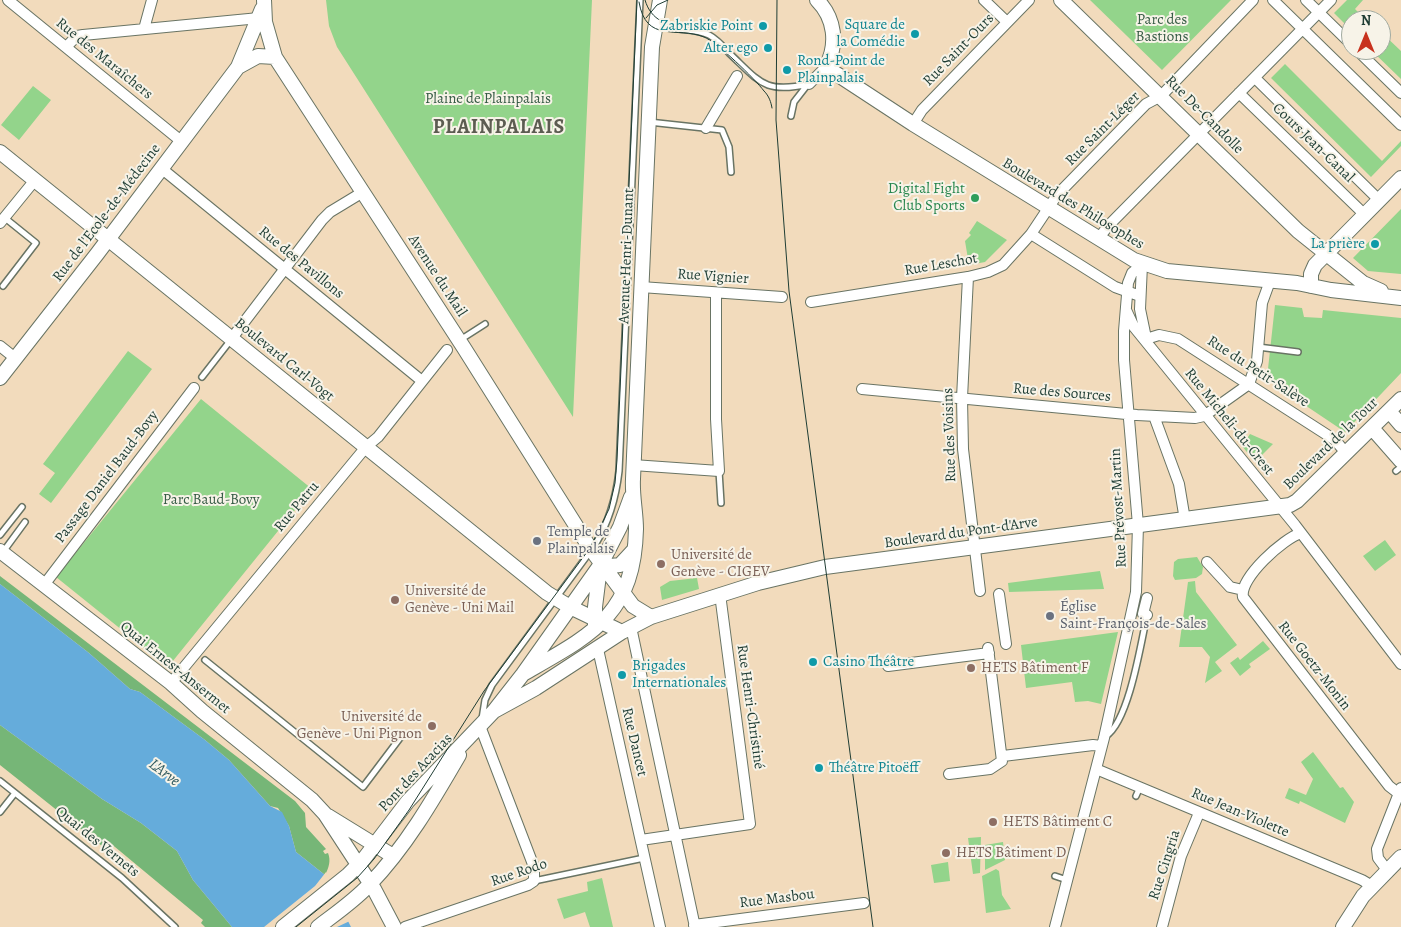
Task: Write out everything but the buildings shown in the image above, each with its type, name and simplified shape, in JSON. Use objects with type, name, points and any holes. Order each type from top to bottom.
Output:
[{"type":"main road","name":"Avenue Henri-Dunant","points":[[623,595],[634,545],[632,491],[641,288],[649,122],[656,23],[660,0]]},
{"type":"main road","name":"Rue De-Candolle","points":[[1060,0],[1324,254]]},
{"type":"main road","name":"Avenue du Mail","points":[[264,2],[268,39],[275,56],[460,340],[601,564],[623,595]]},
{"type":"main road","points":[[238,67],[264,2]]},
{"type":"main road","points":[[822,3],[832,24],[834,36],[832,54],[826,67]]},
{"type":"main road","points":[[238,67],[250,58],[275,56]]},
{"type":"main road","name":"Rue de l'Ecole-de-Médecine","points":[[0,378],[109,239],[238,67]]},
{"type":"main road","name":"Boulevard des Philosophes","points":[[826,67],[1049,209],[1142,264],[1167,271],[1270,281],[1396,297]]},
{"type":"main road","name":"Boulevard Carl-Vogt","points":[[0,152],[552,596],[598,623],[627,629]]},
{"type":"main road","points":[[1311,286],[1311,274],[1314,265],[1401,178]]},
{"type":"main road","name":"Boulevard des Philosophes","points":[[1324,254],[1363,283],[1396,297]]},
{"type":"main road","name":"Boulevard de la Tour","points":[[1281,508],[1298,501],[1401,398]]},
{"type":"main road","points":[[1389,412],[1401,425]]},
{"type":"main road","points":[[1372,428],[1399,466]]},
{"type":"main road","name":"Avenue Henri-Dunant","points":[[601,564],[618,532],[632,491]]},
{"type":"main road","name":"Boulevard du Pont-d'Arve","points":[[494,711],[584,659],[627,629],[651,617],[775,578],[813,569],[1138,525],[1281,508]]},
{"type":"main road","points":[[601,564],[620,565],[634,545]]},
{"type":"main road","name":"Quai Ernest-Ansermet","points":[[1,552],[176,687],[202,711],[297,787],[325,814],[393,856]]},
{"type":"main road","points":[[467,741],[523,674],[601,564]]},
{"type":"main road","points":[[598,650],[601,564]]},
{"type":"main road","points":[[623,595],[638,610],[651,617]]},
{"type":"main road","points":[[523,674],[577,641],[598,623],[623,595]]},
{"type":"main road","points":[[623,595],[627,629]]},
{"type":"main road","points":[[570,607],[584,625],[577,641]]},
{"type":"main road","name":"Pont des Acacias","points":[[283,927],[342,881],[358,865],[408,801],[467,741]]},
{"type":"main road","name":"Pont des Acacias","points":[[318,927],[370,884],[393,856],[435,796],[467,741]]},
{"type":"main road","name":"Quai Ernest-Ansermet","points":[[325,814],[370,884],[394,927]]},
{"type":"main road","points":[[1343,927],[1358,902],[1401,857]]},
{"type":"street","name":"Rue des Maraîchers","points":[[8,0],[181,141]]},
{"type":"street","points":[[144,29],[152,0]]},
{"type":"street","points":[[984,0],[1007,22]]},
{"type":"street","name":"Rue Saint-Ours","points":[[913,124],[922,110],[1029,0]]},
{"type":"street","name":"Rue Saint-Léger","points":[[1049,209],[1057,195],[1146,104],[1161,96],[1253,0]]},
{"type":"street","points":[[1273,0],[1401,125]]},
{"type":"street","points":[[1306,0],[1341,34]]},
{"type":"street","points":[[1098,239],[1108,225],[1331,0]]},
{"type":"street","points":[[66,47],[77,36],[83,34],[259,18]]},
{"type":"street","points":[[1367,60],[1401,93]]},
{"type":"street","points":[[809,84],[826,67]]},
{"type":"street","points":[[706,128],[736,76]]},
{"type":"street","name":"Cours Jean-Canal","points":[[1255,78],[1379,200]]},
{"type":"street","name":"Cours Jean-Canal","points":[[1239,94],[1365,215]]},
{"type":"street","name":"Rue des Pavillons","points":[[162,168],[422,381]]},
{"type":"street","points":[[2,220],[34,180]]},
{"type":"street","points":[[232,338],[322,220],[330,212],[363,192]]},
{"type":"street","name":"Rue Leschot","points":[[810,302],[968,277],[988,272],[1002,265],[1030,234],[1049,209]]},
{"type":"street","points":[[1030,234],[1111,284],[1126,292],[1140,296]]},
{"type":"street","name":"Rue Prévost-Martin","points":[[1055,927],[1096,768],[1136,592],[1138,525],[1124,360],[1126,292],[1132,273],[1142,264]]},
{"type":"street","name":"Rue Micheli-du-Crest","points":[[1142,264],[1140,296],[1146,339]]},
{"type":"street","name":"Rue des Voisins","points":[[968,277],[962,398],[963,449],[973,504],[974,548],[980,591]]},
{"type":"street","points":[[1204,416],[1249,384],[1254,373],[1262,303],[1270,281]]},
{"type":"street","name":"Rue Vignier","points":[[641,288],[782,297]]},
{"type":"street","points":[[633,465],[719,471],[716,419],[716,293]]},
{"type":"street","name":"Rue Micheli-du-Crest","points":[[1126,308],[1134,327],[1146,339],[1204,416],[1301,533],[1401,664]]},
{"type":"street","name":"Rue du Petit-Salève","points":[[1146,339],[1158,335],[1178,339],[1335,440],[1346,453]]},
{"type":"street","points":[[0,346],[15,358]]},
{"type":"street","name":"Rue Patru","points":[[176,687],[366,447],[378,437],[409,403],[422,381],[447,350]]},
{"type":"street","name":"Passage Daniel Baud-Bovy","points":[[44,585],[194,388]]},
{"type":"street","name":"Rue des Sources","points":[[862,389],[1128,414],[1195,418],[1204,416]]},
{"type":"street","points":[[1154,416],[1179,484],[1185,520]]},
{"type":"street","points":[[1207,562],[1230,587],[1243,590],[1247,580],[1280,544],[1291,536],[1301,533]]},
{"type":"street","name":"Rue Goetz-Monin","points":[[1243,590],[1245,602],[1389,786],[1400,790]]},
{"type":"street","name":"Rue Henri-Christiné","points":[[675,836],[750,824],[720,594]]},
{"type":"street","points":[[1000,594],[1001,620],[1006,644]]},
{"type":"street","points":[[1147,598],[1143,614],[1148,615]]},
{"type":"street","name":"Rue Dancet","points":[[627,629],[636,646],[694,926]]},
{"type":"street","name":"Rue Dancet","points":[[598,650],[660,927]]},
{"type":"street","points":[[888,666],[989,651],[1002,761],[995,768],[949,774]]},
{"type":"street","points":[[480,726],[534,867],[534,881]]},
{"type":"street","points":[[1002,756],[1093,745],[1102,742]]},
{"type":"street","name":"Rue Jean-Violette","points":[[1096,768],[1138,792],[1199,812],[1362,880],[1372,886]]},
{"type":"street","points":[[1387,870],[1378,858],[1377,849],[1400,790]]},
{"type":"street","name":"Rue Cingria","points":[[1162,927],[1182,856],[1199,812]]},
{"type":"street","points":[[641,840],[675,836]]},
{"type":"street","name":"Rue Rodo","points":[[405,927],[528,885],[534,881]]},
{"type":"street","name":"Rue Masbou","points":[[694,926],[864,903]]},
{"type":"lane","points":[[480,726],[485,700],[492,685],[552,596],[592,550],[605,527],[612,509],[619,471],[640,0]]},
{"type":"lane","points":[[656,23],[667,28],[694,30],[708,35],[763,84],[775,88],[809,84]]},
{"type":"lane","points":[[791,116],[794,102],[809,84]]},
{"type":"lane","points":[[649,122],[718,128],[725,133],[730,147],[732,172]]},
{"type":"lane","points":[[2,220],[36,243],[3,286]]},
{"type":"lane","points":[[460,340],[485,324]]},
{"type":"lane","points":[[202,377],[232,338]]},
{"type":"lane","points":[[1258,347],[1298,352]]},
{"type":"lane","points":[[719,471],[721,503]]},
{"type":"lane","points":[[0,535],[22,507]]},
{"type":"lane","points":[[1,552],[25,522]]},
{"type":"lane","points":[[1102,742],[1114,731],[1123,712],[1148,615]]},
{"type":"lane","points":[[205,660],[363,788],[403,734]]},
{"type":"lane","name":"Quai des Vernets","points":[[0,781],[122,878],[174,927]]},
{"type":"lane","points":[[0,812],[15,793]]},
{"type":"lane","name":"Rue Rodo","points":[[534,881],[644,858]]},
{"type":"lane","points":[[1055,876],[1067,880]]},
{"type":"green space","name":"Plaine de Plainpalais","points":[[326,0],[592,0],[573,417],[337,47],[329,26]]},
{"type":"green space","name":"Parc des Bastions","points":[[1090,0],[1231,0],[1162,70]]},
{"type":"green space","points":[[1347,0],[1363,0],[1356,10],[1341,10],[1341,20],[1334,13]]},
{"type":"green space","points":[[1391,42],[1401,51],[1401,79],[1381,60],[1391,60]]},
{"type":"green space","points":[[1285,64],[1382,161],[1401,141],[1401,146],[1371,177],[1271,78]]},
{"type":"green space","points":[[33,86],[51,100],[19,140],[1,125]]},
{"type":"green space","points":[[1401,209],[1401,274],[1368,271],[1353,258]]},
{"type":"green space","points":[[977,221],[1007,240],[985,262],[969,265],[965,241],[971,235],[969,233]]},
{"type":"green space","points":[[1275,305],[1302,308],[1304,317],[1322,318],[1323,310],[1401,318],[1401,373],[1345,432],[1267,378]]},
{"type":"green space","points":[[128,351],[152,369],[51,503],[39,494],[55,473],[43,464]]},
{"type":"green space","name":"Parc Baud-Bovy","points":[[201,399],[312,489],[168,667],[56,577]]},
{"type":"green space","points":[[1250,434],[1273,444],[1255,462],[1242,446]]},
{"type":"green space","points":[[1385,540],[1396,555],[1375,571],[1363,556]]},
{"type":"green space","points":[[1197,557],[1203,567],[1202,574],[1196,578],[1175,580],[1173,576],[1174,562],[1178,559]]},
{"type":"green space","points":[[1100,571],[1104,589],[1009,592],[1008,583]]},
{"type":"green space","points":[[0,576],[295,801],[305,813],[306,827],[326,849],[323,851],[325,854],[328,853],[329,864],[325,875],[296,852],[289,826],[278,808],[270,806],[229,760],[140,692],[130,689],[89,653],[0,584]]},
{"type":"green space","points":[[697,578],[699,589],[662,600],[660,587],[670,581]]},
{"type":"green space","points":[[1195,581],[1196,592],[1237,645],[1215,662],[1222,671],[1205,683],[1210,657],[1202,647],[1179,647],[1188,582]]},
{"type":"green space","points":[[1118,632],[1101,704],[1088,701],[1075,702],[1072,682],[1026,688],[1021,645]]},
{"type":"green space","points":[[1263,641],[1270,649],[1249,664],[1251,667],[1240,676],[1230,663],[1238,657],[1240,660]]},
{"type":"green space","points":[[0,725],[102,799],[141,823],[177,851],[193,880],[232,927],[205,927],[201,923],[203,920],[109,842],[102,846],[0,765]]},
{"type":"green space","points":[[1313,752],[1340,788],[1343,787],[1354,802],[1345,823],[1300,801],[1299,804],[1285,798],[1289,788],[1306,795],[1313,779],[1301,762]]},
{"type":"green space","points":[[981,837],[980,873],[973,874],[968,838]]},
{"type":"green space","points":[[1003,842],[1005,860],[985,870],[985,845]]},
{"type":"green space","points":[[948,862],[950,881],[934,883],[931,865]]},
{"type":"green space","points":[[996,869],[999,871],[1002,895],[1011,909],[986,913],[982,876]]},
{"type":"green space","points":[[602,878],[613,927],[590,927],[585,912],[564,919],[557,899],[588,891],[587,882]]},
{"type":"water","name":"L'Arve","points":[[0,584],[89,653],[130,689],[140,692],[229,760],[270,806],[282,812],[289,826],[296,852],[325,875],[351,927],[232,927],[193,880],[177,851],[141,823],[102,799],[0,725]]},
{"type":"pier","points":[[326,872],[352,920],[337,927],[264,927],[315,886]]},
{"type":"tram line","points":[[296,927],[357,878],[374,859],[409,810],[484,691],[590,548],[609,509],[615,483],[617,460],[637,0]]},
{"type":"tram line","points":[[645,0],[651,13],[656,18],[667,24],[687,27]]},
{"type":"tram line","points":[[646,18],[657,5],[668,0]]},
{"type":"tram line","points":[[777,0],[776,120],[789,291],[873,927]]},
{"type":"tram line","points":[[639,2],[648,24],[656,29],[694,34],[704,37],[718,46],[736,61],[766,93],[772,108]]},
{"type":"place","name":"Zabriskie Point","points":[[763,26]]},
{"type":"place","name":"Square de la Comédie","points":[[915,34]]},
{"type":"place","name":"Alter ego","points":[[768,48]]},
{"type":"place","name":"Rond-Point de Plainpalais","points":[[787,70]]},
{"type":"place","name":"Digital Fight Club Sports","points":[[975,198]]},
{"type":"place","name":"La prière","points":[[1375,244]]},
{"type":"place","name":"Temple de Plainpalais","points":[[537,541]]},
{"type":"place","name":"Université de Genève - CIGEV","points":[[661,564]]},
{"type":"place","name":"Université de Genève - Uni Mail","points":[[395,600]]},
{"type":"place","name":"Église Saint-François-de-Sales","points":[[1050,616]]},
{"type":"place","name":"Casino Théâtre","points":[[813,662]]},
{"type":"place","name":"HETS Bâtiment F","points":[[971,668]]},
{"type":"place","name":"Brigades Internationales","points":[[622,675]]},
{"type":"place","name":"Université de Genève - Uni Pignon","points":[[432,726]]},
{"type":"place","name":"Théâtre Pitoëff","points":[[819,768]]},
{"type":"place","name":"HETS Bâtiment C","points":[[993,822]]},
{"type":"place","name":"HETS Bâtiment D","points":[[946,853]]},
{"type":"district","name":"PLAINPALAIS","points":[[499,128]]}]
